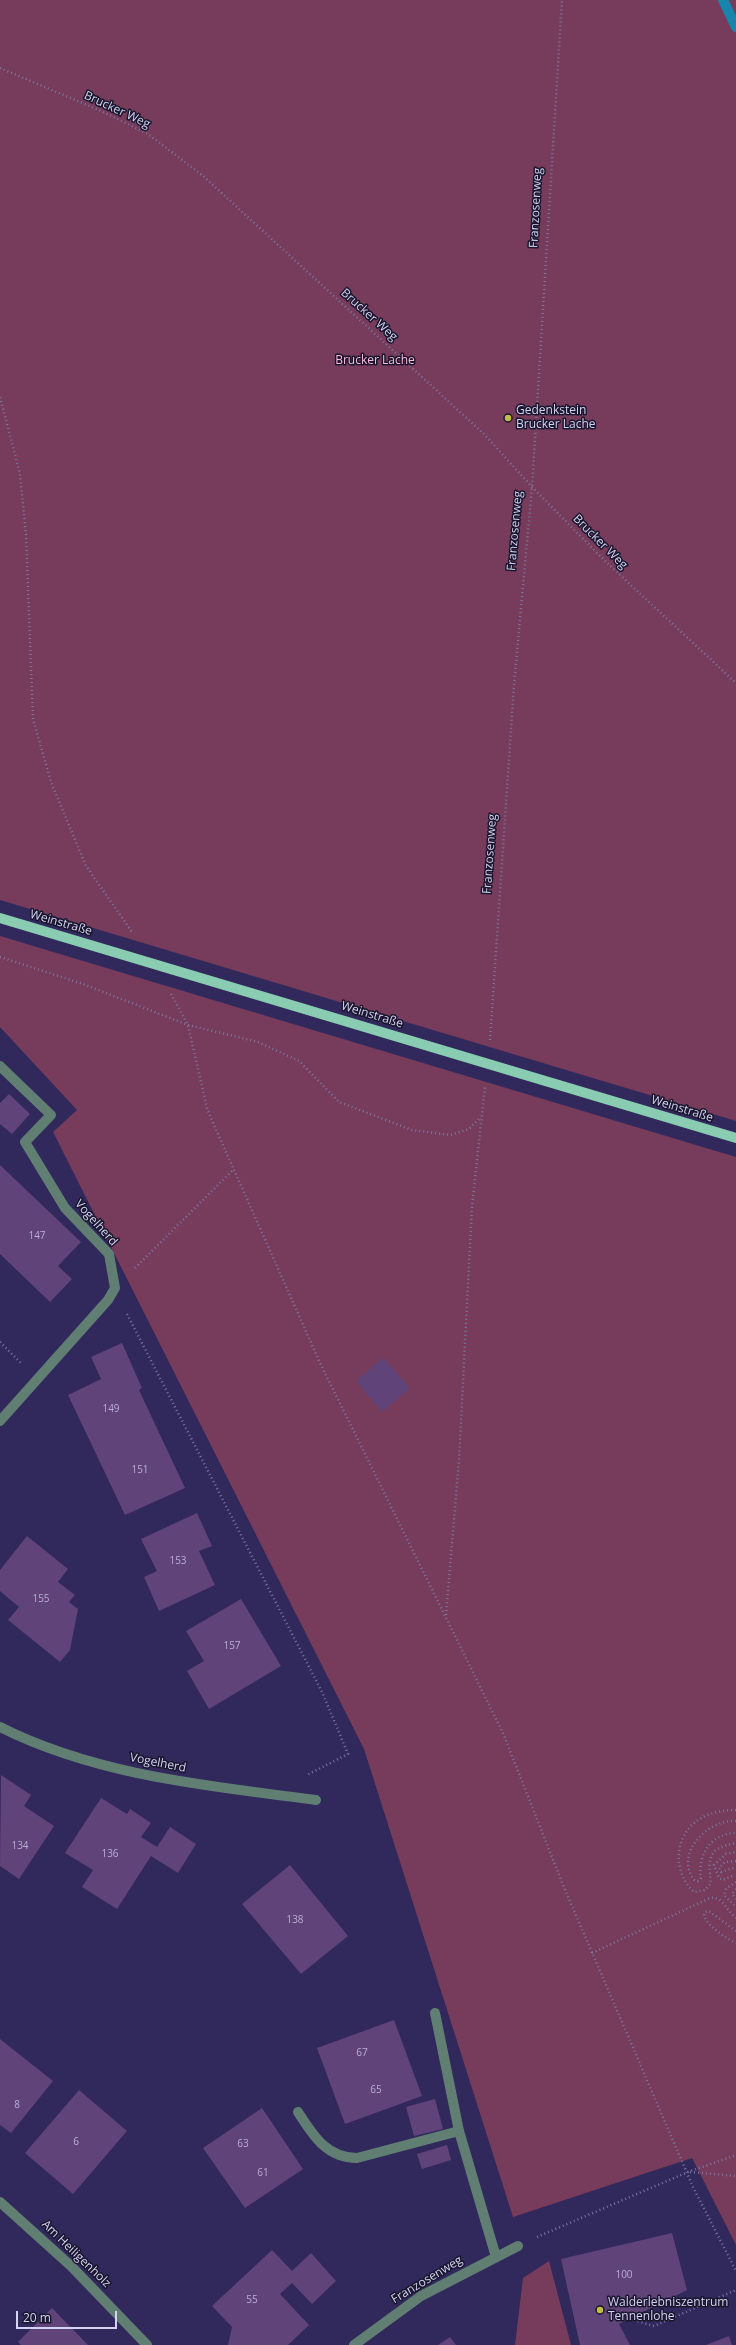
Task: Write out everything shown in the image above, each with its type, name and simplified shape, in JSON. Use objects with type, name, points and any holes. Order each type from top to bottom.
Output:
[{"type":"main road","name":"Weinstraße","points":[[0,918],[736,1138]]},
{"type":"street","name":"Vogelherd","points":[[0,1066],[51,1115],[25,1142],[65,1208],[109,1254],[115,1288]]},
{"type":"street","points":[[0,1420],[108,1300],[115,1288]]},
{"type":"street","name":"Vogelherd","points":[[0,1727],[54,1749],[107,1766],[156,1777],[316,1800]]},
{"type":"street","points":[[435,2013],[459,2131],[496,2257]]},
{"type":"street","points":[[298,2112],[320,2144],[345,2158],[357,2158],[459,2131]]},
{"type":"street","name":"Am Heiligenholz","points":[[0,2202],[71,2266],[147,2345]]},
{"type":"street","name":"Franzosenweg","points":[[354,2345],[421,2296],[518,2246]]},
{"type":"path","name":"Franzosenweg","points":[[446,1615],[459,1460],[472,1206],[494,1003],[514,685],[532,487],[562,0]]},
{"type":"path","name":"Brucker Weg","points":[[0,68],[99,110],[148,134],[202,175],[484,434],[532,487],[604,560],[736,683]]},
{"type":"path","points":[[0,397],[20,474],[26,535],[33,719],[51,782],[86,866],[154,964],[188,1025],[207,1108],[321,1365],[446,1615],[503,1733],[563,1885],[688,2172],[693,2187],[736,2271]]},
{"type":"path","points":[[0,957],[84,984],[188,1025],[258,1042],[299,1060],[339,1102],[412,1130],[450,1134],[468,1129],[481,1118]]},
{"type":"path","points":[[115,1288],[234,1169]]},
{"type":"path","points":[[108,1300],[126,1313],[130,1320],[322,1692],[348,1754],[306,1776]]},
{"type":"path","points":[[0,1342],[38,1379]]},
{"type":"path","points":[[736,1810],[724,1810],[702,1817],[688,1831],[679,1851],[678,1868],[685,1884],[694,1892],[705,1890],[711,1883],[708,1869],[712,1856],[716,1851],[725,1845],[736,1843]]},
{"type":"path","points":[[736,1822],[728,1821],[709,1829],[692,1845],[688,1866],[690,1873],[695,1880],[698,1881],[701,1878],[699,1867],[702,1855],[709,1845],[720,1836],[736,1833]]},
{"type":"path","points":[[732,1876],[723,1880],[719,1878],[714,1866],[726,1854],[736,1852]]},
{"type":"path","points":[[736,1861],[725,1862],[719,1868],[721,1872],[736,1867]]},
{"type":"path","points":[[736,1882],[726,1889],[724,1895],[736,1907]]},
{"type":"path","points":[[736,1889],[732,1894],[736,1899]]},
{"type":"path","points":[[592,1953],[710,1898],[716,1897],[722,1900],[736,1918]]},
{"type":"path","points":[[736,1931],[709,1911],[705,1912],[704,1916],[706,1921],[723,1936],[736,1944]]},
{"type":"path","points":[[518,2246],[688,2172],[736,2155]]},
{"type":"path","points":[[688,2172],[736,2176]]},
{"type":"path","points":[[630,2319],[654,2326],[736,2290]]},
{"type":"green space","name":"Brucker Lache","points":[[0,0],[736,0],[736,1121],[0,900]]},
{"type":"green space","points":[[0,936],[736,1157],[736,2245],[692,2158],[513,2217],[364,1749],[53,1132],[77,1110],[0,1027]]},
{"type":"green space","points":[[549,2261],[571,2345],[515,2345],[523,2278]]},
{"type":"building","points":[[9,1094],[30,1114],[12,1134],[0,1124],[0,1103]]},
{"type":"building","points":[[0,1165],[81,1242],[58,1266],[72,1279],[50,1302],[0,1254]]},
{"type":"building","points":[[122,1343],[142,1388],[139,1390],[185,1488],[125,1515],[68,1395],[101,1379],[91,1357]]},
{"type":"building","points":[[383,1357],[410,1388],[382,1412],[356,1381]]},
{"type":"building","points":[[197,1513],[212,1546],[199,1551],[215,1585],[159,1611],[144,1577],[157,1571],[141,1539]]},
{"type":"building","points":[[27,1536],[68,1569],[58,1582],[75,1595],[69,1602],[78,1609],[70,1650],[60,1662],[8,1620],[19,1607],[0,1591],[0,1570]]},
{"type":"building","points":[[241,1599],[281,1666],[209,1709],[187,1671],[204,1661],[186,1631]]},
{"type":"building","points":[[1,1775],[31,1795],[24,1806],[54,1826],[19,1879],[0,1866]]},
{"type":"building","points":[[101,1798],[127,1814],[130,1809],[151,1823],[141,1837],[157,1847],[170,1827],[196,1844],[178,1873],[151,1856],[117,1909],[82,1887],[93,1870],[65,1853]]},
{"type":"building","points":[[290,1865],[348,1936],[301,1974],[242,1904]]},
{"type":"building","points":[[394,2020],[422,2096],[345,2124],[317,2048]]},
{"type":"building","points":[[0,2039],[53,2081],[11,2133],[0,2125]]},
{"type":"building","points":[[79,2090],[127,2131],[73,2194],[25,2153]]},
{"type":"building","points":[[435,2099],[443,2129],[414,2136],[406,2107]]},
{"type":"building","points":[[262,2108],[303,2169],[245,2208],[203,2148]]},
{"type":"building","points":[[447,2145],[451,2160],[422,2169],[417,2154]]},
{"type":"building","points":[[672,2233],[687,2290],[619,2324],[630,2345],[580,2345],[561,2259]]},
{"type":"building","points":[[272,2250],[292,2271],[311,2253],[336,2281],[312,2304],[292,2283],[280,2294],[309,2325],[288,2345],[228,2345],[232,2327],[212,2306]]},
{"type":"building","points":[[52,2308],[88,2345],[21,2345],[18,2342]]},
{"type":"building","points":[[729,2336],[732,2345],[706,2345]]},
{"type":"building","points":[[450,2337],[456,2345],[438,2345]]},
{"type":"waterway","points":[[723,0],[736,27]]},
{"type":"place","name":"Gedenkstein Brucker Lache","points":[[508,418]]},
{"type":"place","name":"Walderlebniszentrum Tennenlohe","points":[[600,2310]]}]
